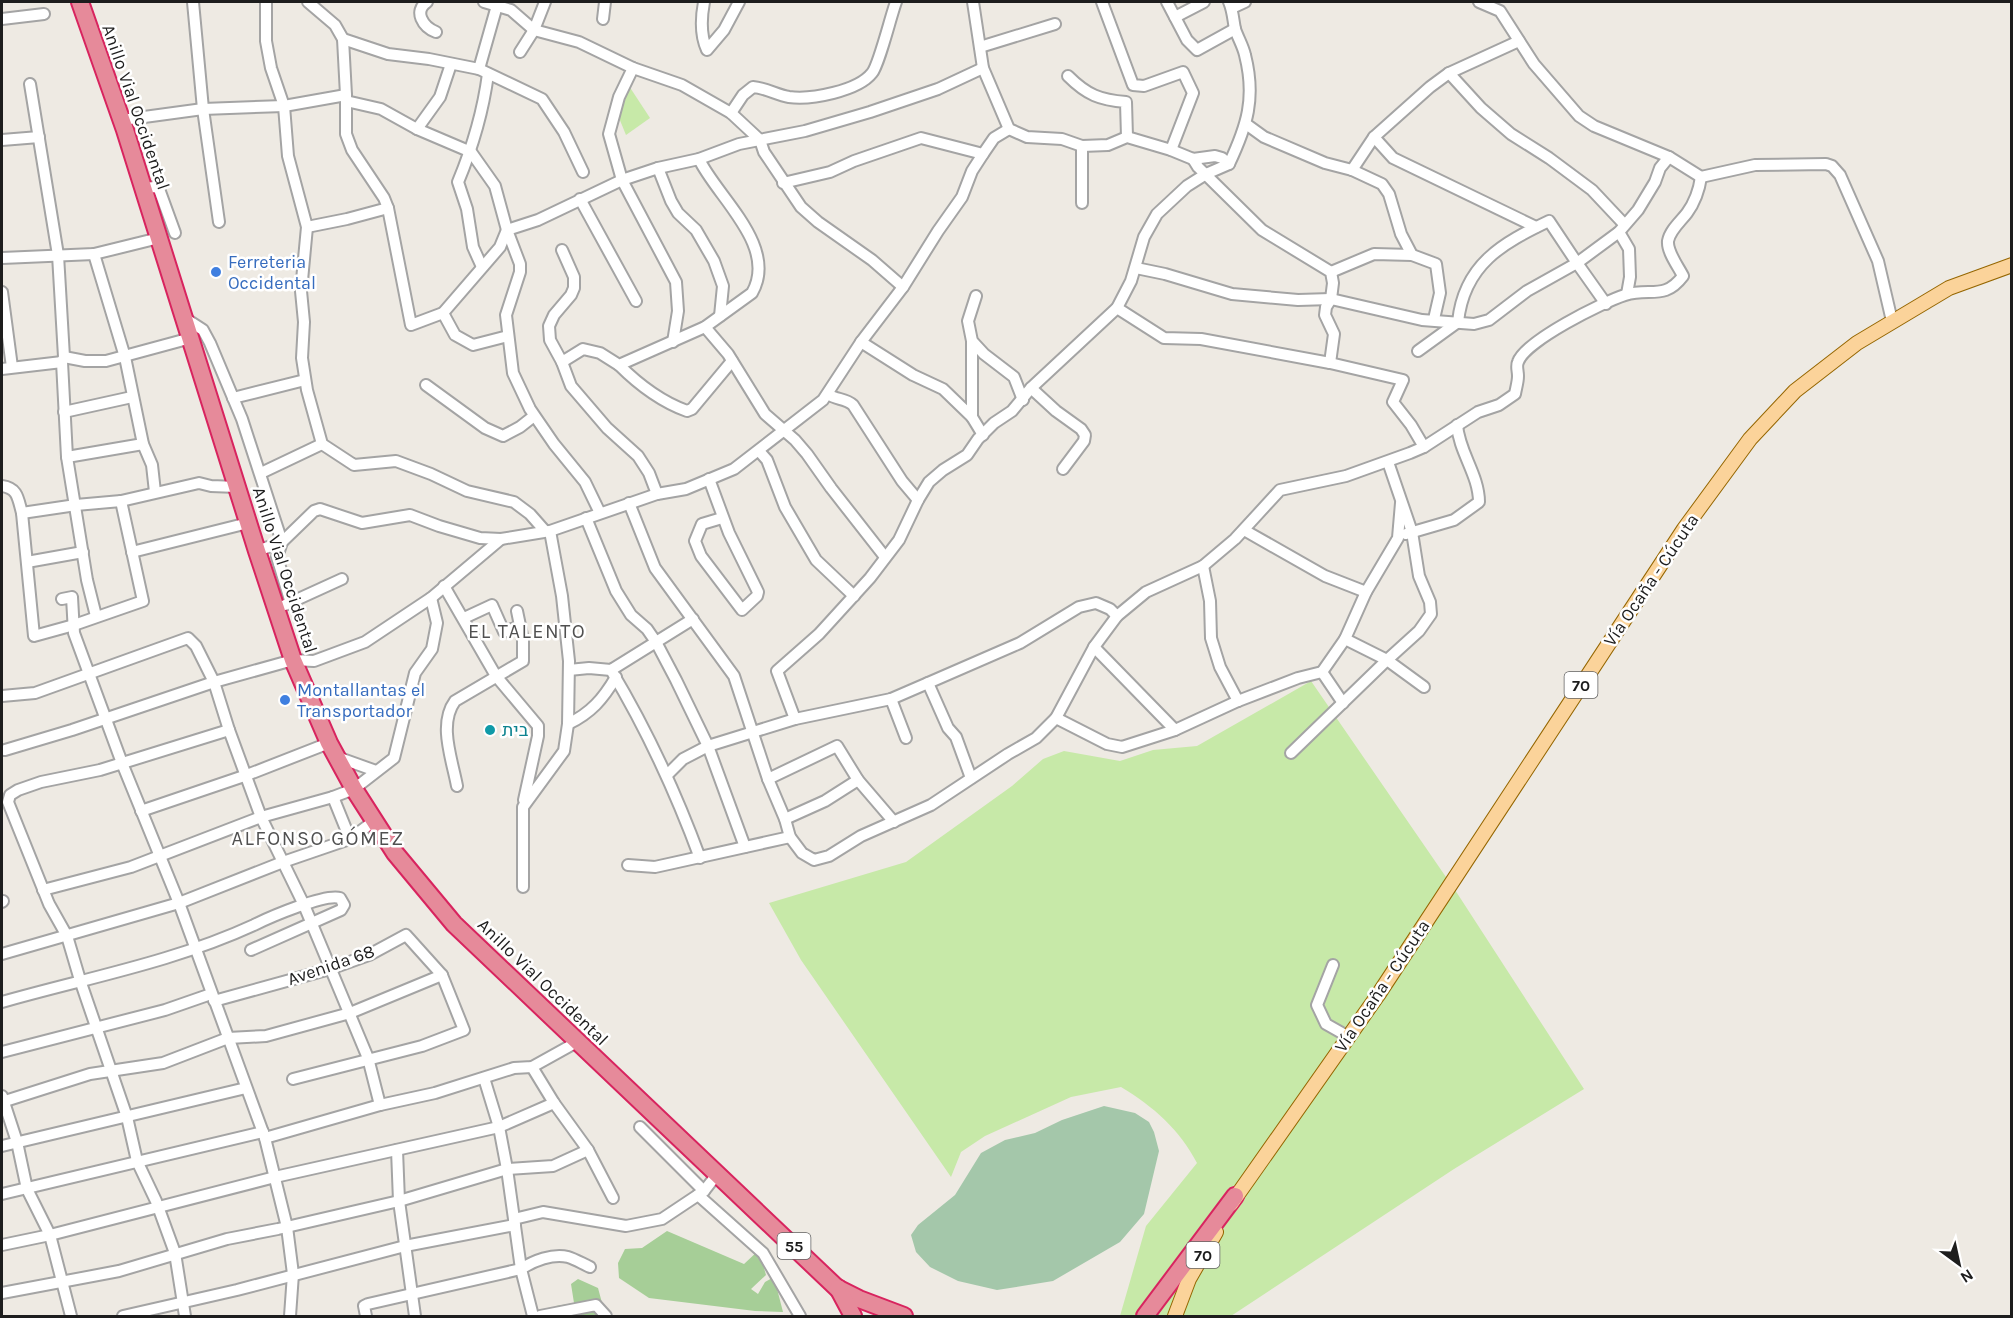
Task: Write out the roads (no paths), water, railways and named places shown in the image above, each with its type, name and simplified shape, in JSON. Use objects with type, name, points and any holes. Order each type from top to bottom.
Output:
[{"type":"highway","name":"Anillo Vial Occidental","points":[[80,2],[122,120],[143,188],[167,236],[191,338],[248,523],[257,551],[284,606],[293,660],[333,750],[354,789],[395,853],[454,924],[837,1288],[853,1317]]},
{"type":"highway","points":[[1145,1317],[1235,1196]]},
{"type":"highway","name":"Anillo Vial Occidental","points":[[837,1288],[902,1316]]},
{"type":"main road","name":"Vía Ocaña - Cúcuta","points":[[1235,1196],[1349,1037],[1677,538],[1750,439],[1795,392],[1857,342],[1948,288],[2012,265]]},
{"type":"main road","name":"70","points":[[1175,1317],[1189,1279],[1235,1196]]},
{"type":"street","points":[[193,2],[203,109],[219,222]]},
{"type":"street","points":[[266,2],[266,41],[271,68],[284,106],[288,156],[307,227],[301,291],[304,322],[302,357],[305,380],[322,444],[354,465],[396,461],[467,491],[514,502],[548,531],[562,596],[569,670],[568,724],[564,751],[523,807]]},
{"type":"street","points":[[308,2],[335,26],[343,39],[346,134],[352,150],[384,198],[388,208],[411,325],[443,314],[501,247],[507,230]]},
{"type":"street","points":[[427,2],[423,3],[420,11],[421,19],[428,29],[436,32]]},
{"type":"street","points":[[484,2],[497,3],[511,10],[534,30],[579,42],[633,68],[682,85],[731,113],[760,140],[764,152],[801,207],[818,222],[872,260],[903,287]]},
{"type":"street","points":[[520,52],[534,30],[545,2]]},
{"type":"street","points":[[603,19],[605,2]]},
{"type":"street","points":[[704,2],[703,41],[707,50],[724,30],[739,2]]},
{"type":"street","points":[[731,113],[743,95],[753,87],[787,97],[810,97],[835,92],[860,82],[873,72],[896,2]]},
{"type":"street","points":[[973,2],[983,68],[1009,129],[1027,136],[1062,138],[1082,146],[1108,145],[1127,137],[1172,150],[1193,159],[1215,156],[1230,164]]},
{"type":"street","points":[[1102,2],[1133,85],[1126,102],[1127,137]]},
{"type":"street","points":[[1167,2],[1187,40],[1197,50],[1235,29]]},
{"type":"street","points":[[1175,17],[1204,2]]},
{"type":"street","points":[[795,719],[777,671],[819,634],[870,578],[899,540],[929,482],[967,455],[983,435],[1023,400],[1031,388],[1117,308],[1136,268],[1144,237],[1157,214],[1187,186],[1206,174],[1230,164],[1246,124],[1251,88],[1245,54],[1235,29],[1231,5],[1245,2]]},
{"type":"street","points":[[1479,2],[1500,11],[1534,64],[1579,116],[1594,126],[1669,157],[1701,177],[1755,165],[1826,164],[1832,166],[1840,175],[1878,261],[1892,321]]},
{"type":"street","points":[[482,267],[473,247],[467,209],[458,182],[471,152],[483,111],[484,72],[497,3]]},
{"type":"street","points":[[2,19],[44,14]]},
{"type":"street","points":[[980,47],[1055,24]]},
{"type":"street","points":[[343,39],[388,54],[429,59],[484,72],[542,99],[564,132],[584,172]]},
{"type":"street","points":[[1352,170],[1374,137],[1430,87],[1449,73],[1519,41]]},
{"type":"street","points":[[417,129],[440,97],[451,64]]},
{"type":"street","points":[[633,68],[619,97],[609,134],[621,180],[676,282],[678,310],[673,342]]},
{"type":"street","points":[[507,230],[538,220],[621,180],[658,168],[699,159],[740,144],[806,131],[870,112],[938,89],[983,68]]},
{"type":"street","points":[[1133,85],[1144,86],[1183,72],[1192,93],[1172,150]]},
{"type":"street","points":[[1449,73],[1481,108],[1511,134],[1549,158],[1592,190],[1622,228],[1629,249],[1627,294]]},
{"type":"street","points":[[1068,76],[1077,85],[1103,100],[1126,102]]},
{"type":"street","points":[[30,84],[57,255],[67,457],[96,616]]},
{"type":"street","points":[[122,120],[203,109],[284,106],[346,98],[381,110],[417,129],[471,152],[495,186],[507,230],[520,264],[520,272],[506,315],[513,373],[534,416],[585,482],[600,513]]},
{"type":"street","points":[[1246,124],[1264,137],[1325,163],[1352,170],[1382,184],[1389,194],[1401,234],[1412,255]]},
{"type":"street","points":[[257,551],[282,542],[314,511],[320,509],[362,523],[410,515],[480,538],[501,539],[548,531],[657,494],[686,489],[734,469],[828,394],[861,342],[903,287],[962,197],[972,171],[983,154],[994,138],[1009,129]]},
{"type":"street","points":[[2,140],[39,137]]},
{"type":"street","points":[[1374,137],[1393,158],[1536,227]]},
{"type":"street","points":[[783,183],[830,172],[921,138],[983,154]]},
{"type":"street","points":[[1082,146],[1082,203]]},
{"type":"street","points":[[1136,268],[1232,294],[1298,300],[1331,299],[1422,320],[1474,324],[1489,320],[1527,291],[1577,263],[1622,228],[1638,210],[1655,182],[1660,168],[1669,157]]},
{"type":"street","points":[[619,365],[705,327],[752,293],[757,285],[758,266],[748,233],[733,207],[706,173],[699,159]]},
{"type":"street","points":[[1193,159],[1198,167],[1262,230],[1331,272],[1333,283],[1331,299],[1324,315],[1334,334],[1330,363]]},
{"type":"street","points":[[658,168],[678,213],[696,230],[714,261],[723,286],[720,316]]},
{"type":"street","points":[[629,503],[655,568],[735,676],[751,732],[790,837],[802,853],[814,860],[829,856],[861,836],[931,805],[1036,738],[1056,718],[1094,647],[1117,616],[1146,592],[1203,566],[1244,530],[1280,490],[1346,476],[1424,447],[1478,412],[1499,405],[1515,394],[1518,378],[1517,363],[1524,352],[1575,318],[1627,294],[1666,291],[1678,283],[1683,276],[1670,252],[1668,241],[1672,231],[1688,211],[1698,193],[1701,177]]},
{"type":"street","points":[[580,200],[636,301]]},
{"type":"street","points":[[307,227],[388,208]]},
{"type":"street","points":[[1418,351],[1458,322],[1459,310],[1468,288],[1488,256],[1549,220],[1606,304]]},
{"type":"street","points":[[2,258],[94,254],[167,236]]},
{"type":"street","points":[[562,250],[574,277],[574,288],[554,315],[549,326],[550,340],[571,386],[591,411],[638,456],[649,473],[657,494]]},
{"type":"street","points":[[94,254],[125,357],[143,444],[152,465],[155,492]]},
{"type":"street","points":[[1331,272],[1374,254],[1412,255],[1436,264],[1440,292],[1434,320]]},
{"type":"street","points":[[2,292],[7,368],[63,359],[106,361],[191,338]]},
{"type":"street","points":[[972,417],[972,340],[968,321],[976,296]]},
{"type":"street","points":[[1117,308],[1164,338],[1201,339],[1330,363],[1403,380],[1393,402],[1424,447]]},
{"type":"street","points":[[443,314],[454,335],[473,345],[508,336]]},
{"type":"street","points":[[186,319],[203,330],[233,398],[261,473],[282,542],[277,557],[284,606],[342,579]]},
{"type":"street","points":[[705,327],[732,361],[765,414],[807,454],[885,557]]},
{"type":"street","points":[[972,340],[984,354],[1014,377],[1023,400]]},
{"type":"street","points":[[861,342],[913,375],[943,389],[972,417],[983,435]]},
{"type":"street","points":[[562,362],[583,349],[600,353],[677,408],[687,411],[692,409],[732,361]]},
{"type":"street","points":[[233,398],[305,380]]},
{"type":"street","points":[[426,386],[485,428],[502,436],[520,428],[534,416]]},
{"type":"street","points":[[1031,388],[1056,411],[1081,429],[1085,435],[1084,441],[1063,469]]},
{"type":"street","points":[[828,394],[836,400],[848,401],[853,405],[902,481],[918,501]]},
{"type":"street","points":[[64,412],[132,397]]},
{"type":"street","points":[[1398,538],[1454,520],[1479,502],[1479,491],[1458,436],[1457,425]]},
{"type":"street","points":[[67,457],[143,444]]},
{"type":"street","points":[[261,473],[322,444]]},
{"type":"street","points":[[759,451],[767,460],[785,507],[816,560],[854,596]]},
{"type":"street","points":[[1291,753],[1419,631],[1431,614],[1430,602],[1419,576],[1412,532],[1388,462]]},
{"type":"street","points":[[709,479],[722,518],[758,591],[757,597],[742,610],[701,556],[695,541],[702,524],[722,518]]},
{"type":"street","points":[[22,513],[76,504],[121,501],[199,483],[237,487]]},
{"type":"street","points":[[2,486],[10,487],[17,494],[22,513],[34,636],[75,625],[143,601],[121,501]]},
{"type":"street","points":[[1056,718],[1107,744],[1122,747],[1175,730],[1238,701],[1298,678],[1322,672],[1345,639],[1366,592],[1398,538],[1401,503]]},
{"type":"street","points":[[586,519],[616,591],[631,615],[647,629],[656,642],[708,746],[745,847]]},
{"type":"street","points":[[132,552],[248,523]]},
{"type":"street","points":[[1244,530],[1325,576],[1366,592]]},
{"type":"street","points":[[5,750],[214,682],[293,660],[314,661],[365,642],[430,598],[501,539]]},
{"type":"street","points":[[27,562],[83,552]]},
{"type":"street","points":[[1203,566],[1210,601],[1211,638],[1220,668],[1238,701]]},
{"type":"street","points":[[444,585],[496,676],[538,726],[538,736],[523,807],[523,887]]},
{"type":"street","points":[[62,599],[72,597],[74,633],[264,1135],[287,1227],[293,1274],[290,1317]]},
{"type":"street","points":[[44,890],[131,867],[261,818],[354,789],[394,758],[415,673],[432,649],[436,623],[430,598]]},
{"type":"street","points":[[666,775],[683,759],[708,746],[795,719],[891,699],[1020,643],[1079,607],[1096,603],[1110,609],[1117,616]]},
{"type":"street","points":[[464,618],[492,605],[504,632],[520,626]]},
{"type":"street","points":[[457,786],[446,724],[449,710],[455,700],[523,661],[523,639],[516,611]]},
{"type":"street","points":[[568,724],[584,717],[601,702],[613,674],[656,642],[693,619]]},
{"type":"street","points":[[2,696],[35,693],[188,638],[196,646],[214,682],[261,818],[284,861],[350,1013],[368,1058],[380,1105]]},
{"type":"street","points":[[1345,639],[1387,660],[1424,687]]},
{"type":"street","points":[[1094,647],[1175,730]]},
{"type":"street","points":[[569,670],[589,668],[613,674],[636,711],[666,775],[700,858]]},
{"type":"street","points":[[1322,672],[1343,703]]},
{"type":"street","points":[[928,683],[948,728],[956,737],[971,778]]},
{"type":"street","points":[[891,699],[906,738]]},
{"type":"street","points":[[185,1317],[175,1253],[159,1208],[137,1161],[127,1117],[67,936],[49,904],[8,802],[10,795],[41,782],[122,764],[229,730]]},
{"type":"street","points":[[768,779],[837,746],[858,780],[894,822]]},
{"type":"street","points":[[141,811],[247,775],[333,750],[376,771]]},
{"type":"street","points":[[785,819],[825,801],[858,780]]},
{"type":"street","points":[[333,797],[350,839]]},
{"type":"street","points":[[2,954],[178,903],[284,861],[350,839],[374,821]]},
{"type":"street","points":[[628,865],[655,867],[790,837]]},
{"type":"street","points":[[2,1002],[140,966],[195,949],[304,905],[334,896],[340,898],[344,905],[341,910],[251,950]]},
{"type":"street","name":"Avenida 68","points":[[2,1052],[330,969],[369,955],[406,935],[442,975],[464,1030],[422,1046],[368,1058]]},
{"type":"street","points":[[1333,965],[1317,1005],[1326,1024],[1349,1037]]},
{"type":"street","points":[[71,1317],[50,1235],[27,1189],[17,1142],[2,1100],[90,1074],[163,1063],[228,1038],[266,1036],[350,1013],[442,975]]},
{"type":"street","points":[[2,1194],[137,1161],[264,1135],[435,1093],[514,1068],[532,1067],[578,1042]]},
{"type":"street","points":[[293,1079],[368,1058]]},
{"type":"street","points":[[532,1067],[554,1103],[588,1150],[613,1198]]},
{"type":"street","points":[[484,1078],[499,1127],[521,1269],[533,1317]]},
{"type":"street","points":[[2,1146],[246,1088]]},
{"type":"street","points":[[2,1245],[159,1208],[275,1177],[499,1127],[554,1103]]},
{"type":"street","points":[[640,1127],[701,1193],[763,1253],[780,1280],[797,1316]]},
{"type":"street","points":[[397,1150],[399,1201],[415,1317]]},
{"type":"street","points":[[2,1293],[119,1271],[227,1239],[399,1201],[507,1169],[553,1166],[588,1150]]},
{"type":"street","points":[[123,1317],[405,1246],[514,1222],[543,1212],[626,1226],[662,1219],[701,1193],[718,1173]]},
{"type":"street","points":[[366,1317],[364,1306],[368,1304],[521,1269],[531,1262],[547,1258],[567,1257],[590,1268]]},
{"type":"street","points":[[540,1317],[596,1305],[606,1317]]},
{"type":"place","name":"Ferreteria Occidental","points":[[216,272]]},
{"type":"place","name":"Montallantas el Transportador","points":[[285,700]]},
{"type":"place","name":"בית","points":[[490,730]]},
{"type":"district","name":"EL TALENTO","points":[[527,631]]},
{"type":"district","name":"ALFONSO GÓMEZ","points":[[318,838]]}]
